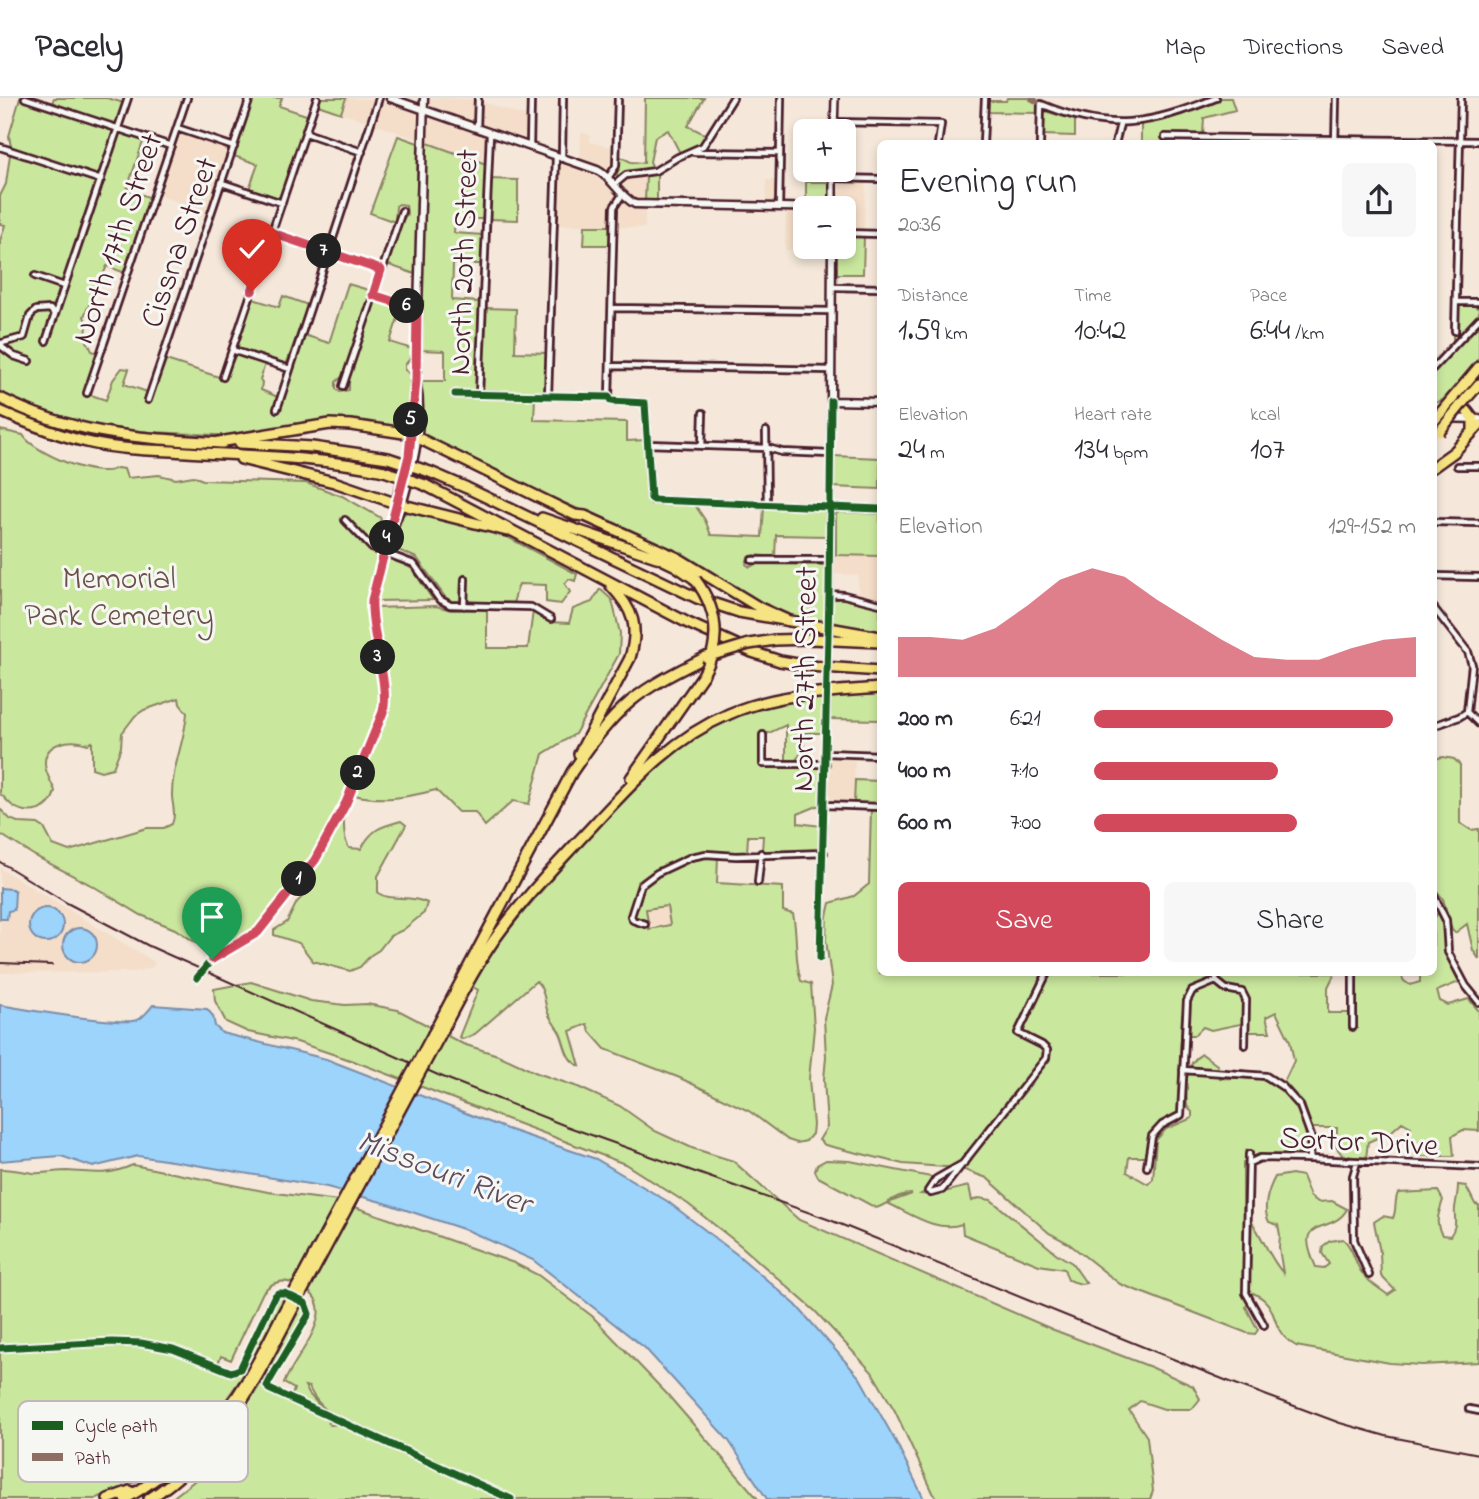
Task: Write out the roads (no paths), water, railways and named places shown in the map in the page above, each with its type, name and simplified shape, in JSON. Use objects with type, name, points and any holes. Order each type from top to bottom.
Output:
[{"type":"highway","points":[[1437,416],[1479,367]]},
{"type":"highway","points":[[1437,434],[1479,384]]},
{"type":"highway","points":[[0,398],[71,426],[110,435],[312,447],[388,458],[430,472],[697,598],[739,612],[877,636]]},
{"type":"highway","points":[[0,411],[52,432],[90,443],[126,449],[302,459],[384,471],[425,485],[688,623],[752,652],[809,666],[877,671]]},
{"type":"highway","points":[[1437,464],[1454,452],[1475,419]]},
{"type":"highway","points":[[219,442],[330,425],[351,425],[414,436],[676,566],[695,579],[708,597],[716,623],[716,645],[711,661],[704,675],[614,803]]},
{"type":"highway","points":[[218,454],[334,482],[399,504],[521,535]]},
{"type":"highway","points":[[496,502],[656,557]]},
{"type":"highway","points":[[575,515],[585,516],[678,558],[760,608],[789,621]]},
{"type":"highway","points":[[231,1401],[247,1381],[292,1303],[436,1035],[572,772],[583,744],[630,659],[635,642],[635,625],[624,599],[606,580]]},
{"type":"highway","points":[[572,772],[588,748],[631,701],[668,676],[706,657],[749,644],[775,640],[877,642]]},
{"type":"highway","points":[[436,1035],[494,940],[528,895],[665,752],[699,729],[730,713],[777,699],[812,693],[877,688]]},
{"type":"highway","points":[[245,1401],[292,1303]]},
{"type":"highway","points":[[108,1499],[148,1482]]},
{"type":"highway","points":[[124,1499],[152,1482]]},
{"type":"highway","points":[[149,1499],[172,1482]]},
{"type":"main road","points":[[390,98],[597,170],[608,178],[628,201],[642,205],[793,207]]},
{"type":"main road","points":[[399,504],[416,454],[414,436],[418,393],[417,309],[424,98]]},
{"type":"main road","name":"North 27th Street","points":[[831,401],[832,259]]},
{"type":"main road","points":[[831,401],[877,402]]},
{"type":"main road","points":[[1437,412],[1475,419]]},
{"type":"main road","points":[[1437,420],[1475,419]]},
{"type":"street","points":[[24,98],[171,146]]},
{"type":"street","points":[[46,341],[128,98]]},
{"type":"street","name":"North 17th Street","points":[[87,393],[187,98]]},
{"type":"street","name":"Cissna Street","points":[[148,400],[250,98]]},
{"type":"street","points":[[223,377],[317,98]]},
{"type":"street","points":[[277,409],[379,98]]},
{"type":"street","name":"North 20th Street","points":[[477,128],[478,98]]},
{"type":"street","points":[[530,146],[531,98]]},
{"type":"street","points":[[548,396],[563,98]]},
{"type":"street","points":[[608,178],[616,166],[618,98]]},
{"type":"street","points":[[614,185],[626,175],[655,171],[703,146],[733,98]]},
{"type":"street","points":[[779,207],[781,98]]},
{"type":"street","points":[[834,119],[835,98]]},
{"type":"street","points":[[983,140],[985,98]]},
{"type":"street","points":[[1040,140],[1041,104],[1068,116],[1120,124],[1178,113],[1216,98]]},
{"type":"street","points":[[1335,140],[1336,98]]},
{"type":"street","points":[[1455,331],[1461,98]]},
{"type":"street","points":[[856,122],[941,124],[939,140]]},
{"type":"street","points":[[1116,140],[1120,124]]},
{"type":"street","points":[[177,128],[234,147]]},
{"type":"street","name":"North 20th Street","points":[[479,394],[490,132]]},
{"type":"street","points":[[306,133],[362,152]]},
{"type":"street","points":[[1165,137],[1212,140]]},
{"type":"street","points":[[1437,141],[1479,141]]},
{"type":"street","points":[[0,147],[101,180]]},
{"type":"street","points":[[690,152],[780,153]]},
{"type":"street","points":[[856,178],[877,179]]},
{"type":"street","points":[[222,183],[282,203]]},
{"type":"street","points":[[622,195],[614,207],[609,397],[611,401],[645,403],[650,498],[877,509]]},
{"type":"street","points":[[343,386],[402,211]]},
{"type":"street","points":[[272,233],[381,270]]},
{"type":"street","points":[[856,233],[877,234]]},
{"type":"street","points":[[35,276],[64,286]]},
{"type":"street","points":[[832,287],[877,288]]},
{"type":"street","points":[[373,295],[417,309]]},
{"type":"street","points":[[1456,302],[1478,304]]},
{"type":"street","points":[[612,308],[831,311]]},
{"type":"street","points":[[29,361],[14,356],[2,347],[2,343],[24,337],[30,316],[36,310],[50,309],[54,315]]},
{"type":"street","points":[[1437,364],[1479,319]]},
{"type":"street","points":[[232,350],[289,369]]},
{"type":"street","points":[[611,366],[831,370]]},
{"type":"street","points":[[455,394],[609,397]]},
{"type":"street","name":"North 27th Street","points":[[820,958],[830,594],[831,401]]},
{"type":"street","points":[[702,446],[703,414]]},
{"type":"street","points":[[766,431],[767,504]]},
{"type":"street","points":[[648,444],[768,448],[782,452],[830,454]]},
{"type":"street","points":[[1457,466],[1479,466]]},
{"type":"street","points":[[197,978],[212,959],[250,938],[264,926],[315,860],[346,803],[384,708],[385,697],[371,613],[372,600],[399,504]]},
{"type":"street","points":[[345,520],[368,545],[414,564],[439,599],[450,606],[531,607],[551,619]]},
{"type":"street","points":[[1437,522],[1479,523]]},
{"type":"street","points":[[752,560],[830,560]]},
{"type":"street","points":[[1437,576],[1479,577]]},
{"type":"street","points":[[464,606],[465,579]]},
{"type":"street","points":[[830,594],[877,603]]},
{"type":"street","points":[[1437,612],[1472,661],[1466,712],[1460,718],[1437,725]]},
{"type":"street","points":[[1466,712],[1479,724]]},
{"type":"street","points":[[763,736],[763,764],[826,764]]},
{"type":"street","points":[[826,753],[877,755]]},
{"type":"street","points":[[825,805],[877,807]]},
{"type":"street","points":[[758,882],[761,853]]},
{"type":"street","points":[[645,924],[633,920],[631,916],[641,885],[657,873],[698,855],[824,853]]},
{"type":"street","points":[[1437,902],[1446,920],[1448,952],[1466,986],[1479,1002]]},
{"type":"street","points":[[964,1163],[936,1180],[928,1191],[942,1191],[964,1163],[1046,1058],[1047,1050],[1042,1045],[1018,1033],[1046,976]]},
{"type":"street","points":[[1216,976],[1216,981]]},
{"type":"street","points":[[1353,976],[1353,1027]]},
{"type":"street","points":[[1216,981],[1226,989],[1242,992],[1245,1000],[1245,1045]]},
{"type":"street","points":[[1147,1167],[1152,1136],[1162,1125],[1181,1115],[1184,1014],[1189,995],[1192,991],[1216,981]]},
{"type":"street","points":[[1183,1070],[1266,1076],[1283,1087],[1300,1106],[1311,1136],[1310,1159]]},
{"type":"street","name":"Sortor Drive","points":[[1249,1154],[1249,1163],[1260,1158],[1479,1167]]},
{"type":"street","points":[[1341,1160],[1351,1169],[1353,1176],[1354,1240],[1369,1275]]},
{"type":"street","points":[[1353,1176],[1357,1161]]},
{"type":"street","points":[[1249,1163],[1247,1293],[1264,1325]]},
{"type":"street","points":[[1469,1409],[1479,1410]]},
{"type":"water","points":[[0,888],[15,891],[14,910],[8,911],[7,919],[0,919]]},
{"type":"water","points":[[46,908],[58,913],[63,925],[58,937],[46,942],[34,937],[29,925],[34,913]]},
{"type":"water","points":[[80,928],[92,933],[97,945],[92,957],[80,962],[68,957],[63,945],[68,933]]},
{"type":"water","name":"Missouri River","points":[[0,1005],[112,1021],[137,1020],[153,1005],[207,1009],[213,1016],[215,1026],[222,1033],[326,1059],[507,1129],[596,1159],[667,1201],[739,1256],[796,1305],[860,1378],[924,1499],[767,1499],[729,1441],[645,1348],[533,1260],[469,1231],[327,1187],[138,1156],[93,1167],[61,1156],[0,1161]]},
{"type":"railway","points":[[0,862],[67,903],[149,946],[438,1075],[566,1126],[830,1220],[1225,1380],[1340,1423],[1386,1436],[1479,1454]]},
{"type":"railway","points":[[0,963],[52,965]]},
{"type":"park label","name":"Memorial Park Cemetery","points":[[119,596]]}]
